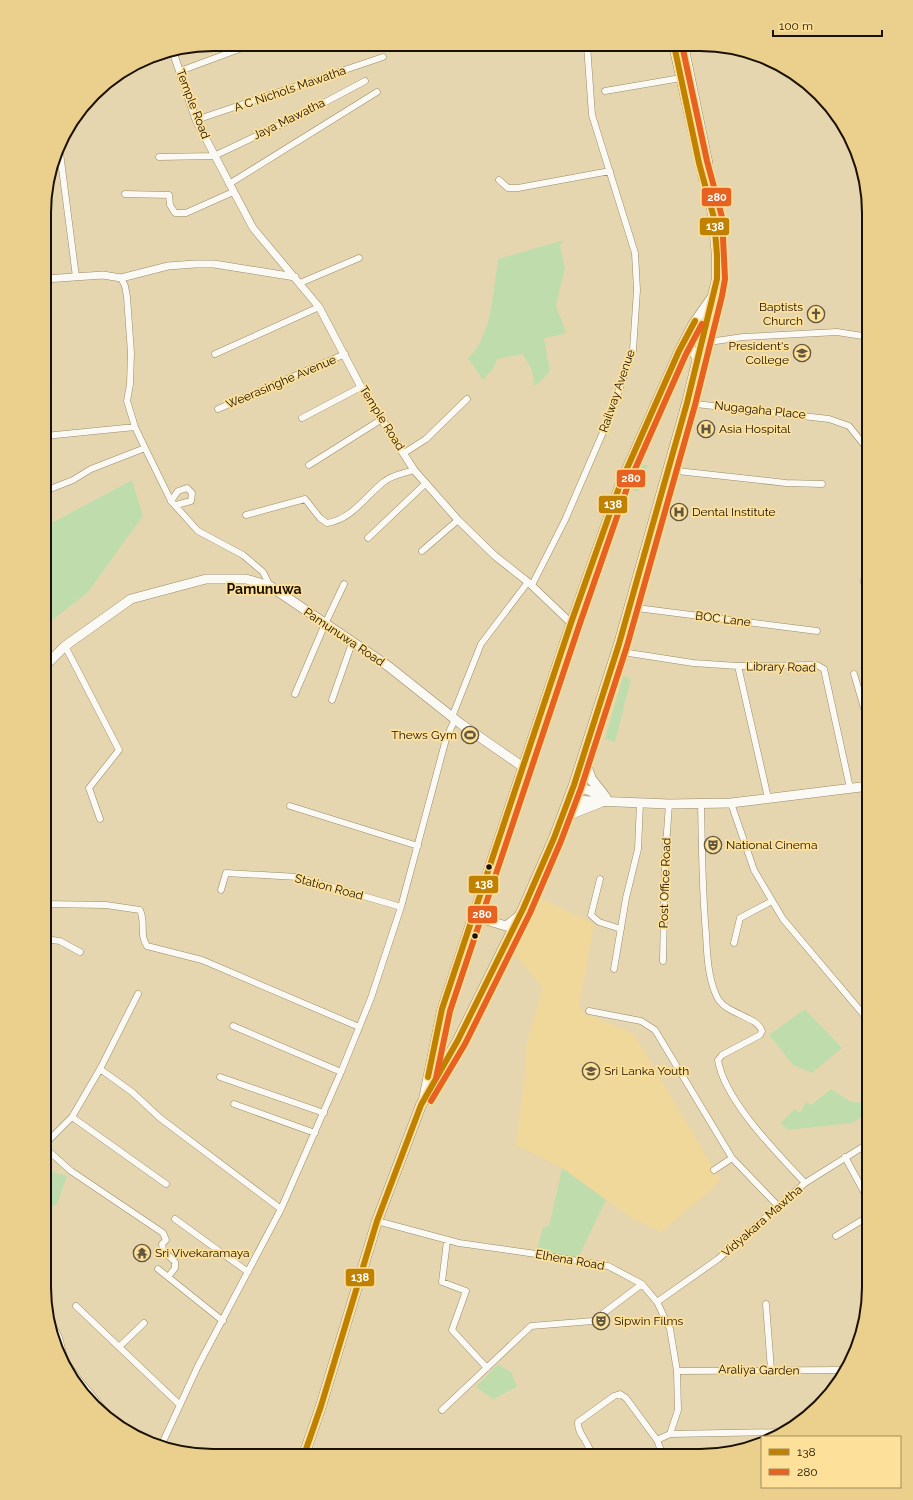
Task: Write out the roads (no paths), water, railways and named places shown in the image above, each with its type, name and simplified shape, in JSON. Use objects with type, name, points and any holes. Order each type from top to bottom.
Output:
[{"type":"highway","points":[[675,51],[699,163],[714,218]]},
{"type":"highway","points":[[306,1449],[321,1406],[377,1221],[424,1097],[458,1040],[519,916],[569,800],[616,651],[687,403],[717,279],[714,218],[707,160],[684,51]]},
{"type":"highway","points":[[561,820],[602,798],[591,779],[583,758]]},
{"type":"main road","points":[[424,1097],[442,1009],[571,624],[621,482],[679,352],[693,324],[714,294]]},
{"type":"main road","points":[[679,352],[686,349],[691,349],[698,358]]},
{"type":"main road","name":"Pamunuwa Road","points":[[51,660],[65,646],[131,599],[206,579],[246,579],[270,586],[388,666],[454,718],[523,767]]},
{"type":"main road","points":[[574,785],[602,798],[612,800],[669,804],[731,803],[862,787]]},
{"type":"main road","points":[[569,800],[602,798]]},
{"type":"main road","points":[[475,909],[483,919],[506,926],[519,916]]},
{"type":"street","points":[[180,71],[234,51]]},
{"type":"street","name":"Railway Avenue","points":[[163,1441],[179,1404],[281,1209],[342,1072],[371,998],[402,907],[446,739],[481,644],[530,584],[565,520],[601,437],[633,350],[637,290],[635,253],[592,115],[587,51]]},
{"type":"street","name":"Temple Road","points":[[174,56],[196,120],[253,228],[320,307],[362,387],[414,470],[458,520],[495,556],[530,584],[571,624]]},
{"type":"street","name":"A C Nichols Mawatha","points":[[196,120],[384,57]]},
{"type":"street","points":[[605,92],[681,78]]},
{"type":"street","name":"Jaya Mawatha","points":[[214,156],[303,114],[364,81]]},
{"type":"street","points":[[229,184],[378,92]]},
{"type":"street","name":"Temple Road","points":[[159,156],[214,156]]},
{"type":"street","points":[[61,159],[76,277]]},
{"type":"street","points":[[499,180],[508,188],[518,188],[610,171]]},
{"type":"street","points":[[125,194],[168,195],[170,205],[176,213],[186,213],[233,192]]},
{"type":"street","points":[[300,283],[359,258]]},
{"type":"street","points":[[51,279],[103,275],[120,278],[168,266],[195,264],[214,264],[294,277]]},
{"type":"street","points":[[120,278],[125,286],[127,297],[131,353],[130,384],[127,401],[135,427],[145,448],[174,503],[198,531],[243,555],[263,572],[270,586]]},
{"type":"street","points":[[215,354],[320,307]]},
{"type":"street","points":[[702,343],[743,337],[837,332],[862,336]]},
{"type":"street","name":"Weerasinghe Avenue","points":[[218,409],[345,354]]},
{"type":"street","points":[[302,418],[362,387]]},
{"type":"street","points":[[404,453],[426,439],[467,399]]},
{"type":"street","name":"Nugagaha Place","points":[[687,403],[811,415],[829,419],[849,426],[862,442]]},
{"type":"street","points":[[309,465],[382,419]]},
{"type":"street","points":[[51,435],[135,427]]},
{"type":"street","points":[[51,489],[73,480],[91,469],[145,448]]},
{"type":"street","points":[[246,515],[306,499],[320,518],[327,523],[332,522],[352,512],[386,480],[414,470]]},
{"type":"street","points":[[668,470],[786,483],[822,484]]},
{"type":"street","points":[[368,538],[426,483]]},
{"type":"street","points":[[422,551],[458,520]]},
{"type":"street","points":[[295,694],[344,584]]},
{"type":"street","name":"BOC Lane","points":[[629,607],[817,631]]},
{"type":"street","points":[[332,700],[352,643]]},
{"type":"street","points":[[65,646],[119,748],[119,752],[89,788],[100,819]]},
{"type":"street","name":"Library Road","points":[[616,651],[693,663],[738,666],[817,665],[824,669],[850,788]]},
{"type":"street","points":[[738,666],[768,798]]},
{"type":"street","points":[[854,674],[862,701]]},
{"type":"street","points":[[614,969],[638,849],[640,803]]},
{"type":"street","points":[[701,803],[702,895],[708,961],[713,983],[718,998],[729,1010],[751,1020],[761,1028],[762,1031],[760,1035],[722,1055],[718,1060],[719,1067],[732,1093],[758,1130],[805,1183]]},
{"type":"street","points":[[731,803],[754,870],[783,919],[862,1013]]},
{"type":"street","name":"Post Office Road","points":[[663,961],[665,860],[669,804]]},
{"type":"street","points":[[290,806],[418,846]]},
{"type":"street","name":"Station Road","points":[[221,890],[226,873],[298,877],[402,907]]},
{"type":"street","points":[[600,879],[591,915],[599,922],[621,929]]},
{"type":"street","points":[[734,943],[740,918],[772,901]]},
{"type":"street","points":[[51,904],[106,906],[140,910],[144,919],[142,938],[147,946],[202,960],[359,1027]]},
{"type":"street","points":[[51,940],[60,941],[80,952]]},
{"type":"street","points":[[51,1142],[72,1117],[100,1069],[138,994]]},
{"type":"street","points":[[588,1011],[641,1021],[655,1030],[732,1158],[779,1207]]},
{"type":"street","points":[[233,1026],[342,1072]]},
{"type":"street","points":[[100,1069],[132,1092],[160,1118],[281,1209]]},
{"type":"street","points":[[220,1076],[324,1113]]},
{"type":"street","points":[[234,1104],[315,1133]]},
{"type":"street","points":[[72,1117],[166,1184]]},
{"type":"street","name":"Vidyakara Mawtha","points":[[657,1302],[718,1259],[805,1183],[862,1147]]},
{"type":"street","points":[[51,1154],[71,1171],[163,1233],[166,1240],[162,1244],[163,1250],[175,1262],[175,1268],[168,1277]]},
{"type":"street","points":[[845,1157],[862,1188]]},
{"type":"street","points":[[714,1170],[732,1158]]},
{"type":"street","points":[[175,1219],[248,1272]]},
{"type":"street","points":[[836,1236],[862,1220]]},
{"type":"street","name":"Elhena Road","points":[[377,1221],[447,1241],[608,1266],[642,1284],[657,1302],[670,1329],[677,1370],[678,1410],[670,1434]]},
{"type":"street","points":[[447,1241],[442,1282],[466,1291],[452,1330],[487,1368]]},
{"type":"street","points":[[158,1269],[223,1321]]},
{"type":"street","points":[[442,1410],[531,1326],[593,1321],[642,1284]]},
{"type":"street","points":[[766,1304],[771,1370]]},
{"type":"street","points":[[76,1306],[179,1404]]},
{"type":"street","points":[[119,1347],[144,1323]]},
{"type":"street","points":[[58,1333],[63,1349]]},
{"type":"street","name":"Araliya Garden","points":[[677,1370],[839,1370]]},
{"type":"street","points":[[589,1449],[578,1429],[578,1422],[614,1396],[620,1394],[626,1398],[657,1440],[661,1449]]},
{"type":"street","points":[[657,1440],[670,1434],[772,1432]]},
{"type":"place","name":"Baptists Church","points":[[816,314]]},
{"type":"place","name":"President's College","points":[[802,353]]},
{"type":"place","name":"Asia Hospital","points":[[706,429]]},
{"type":"place","name":"Dental Institute","points":[[679,512]]},
{"type":"place","name":"Thews Gym","points":[[470,735]]},
{"type":"place","name":"National Cinema","points":[[713,845]]},
{"type":"place","name":"Sri Lanka Youth","points":[[591,1071]]},
{"type":"place","name":"Sri Vivekaramaya","points":[[142,1253]]},
{"type":"place","name":"Sipwin Films","points":[[601,1321]]},
{"type":"district","name":"Pamunuwa","points":[[264,589]]}]
